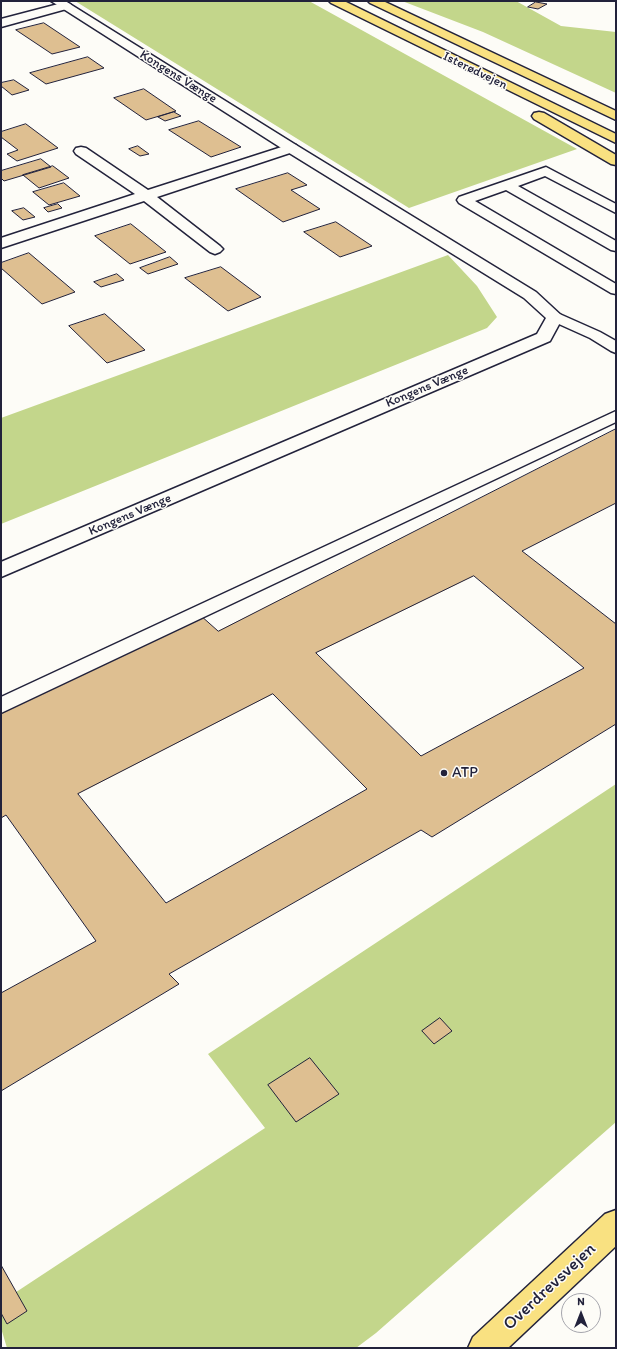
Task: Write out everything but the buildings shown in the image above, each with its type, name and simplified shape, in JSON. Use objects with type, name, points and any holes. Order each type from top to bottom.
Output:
[{"type":"main road","name":"Isterødvejen","points":[[335,1],[616,139]]},
{"type":"main road","name":"Isterødvejen","points":[[374,1],[616,116]]},
{"type":"main road","points":[[489,55],[574,84],[616,102]]},
{"type":"main road","points":[[446,56],[474,78],[616,161]]},
{"type":"main road","name":"Overdrevsvejen","points":[[484,1348],[616,1225]]},
{"type":"street","name":"Kongens Vænge","points":[[1,23],[61,4],[530,295],[555,317],[544,337],[1,570]]},
{"type":"street","points":[[1,243],[291,148]]},
{"type":"street","points":[[81,151],[148,196],[215,249]]},
{"type":"lane","points":[[616,209],[546,171],[464,200],[616,290]]},
{"type":"lane","points":[[507,185],[616,247]]},
{"type":"lane","points":[[555,317],[595,335],[616,348]]},
{"type":"lane","points":[[1,706],[616,416]]},
{"type":"green space","points":[[75,1],[309,1],[577,149],[409,208]]},
{"type":"green space","points":[[402,1],[516,1],[561,26],[616,32],[616,93],[483,32]]},
{"type":"green space","points":[[448,255],[477,286],[497,317],[487,328],[1,524],[1,418]]},
{"type":"green space","points":[[616,784],[616,1122],[376,1333],[356,1348],[7,1348],[1,1328],[1,1302],[265,1128],[208,1054]]},
{"type":"place","name":"ATP","points":[[444,773]]}]
